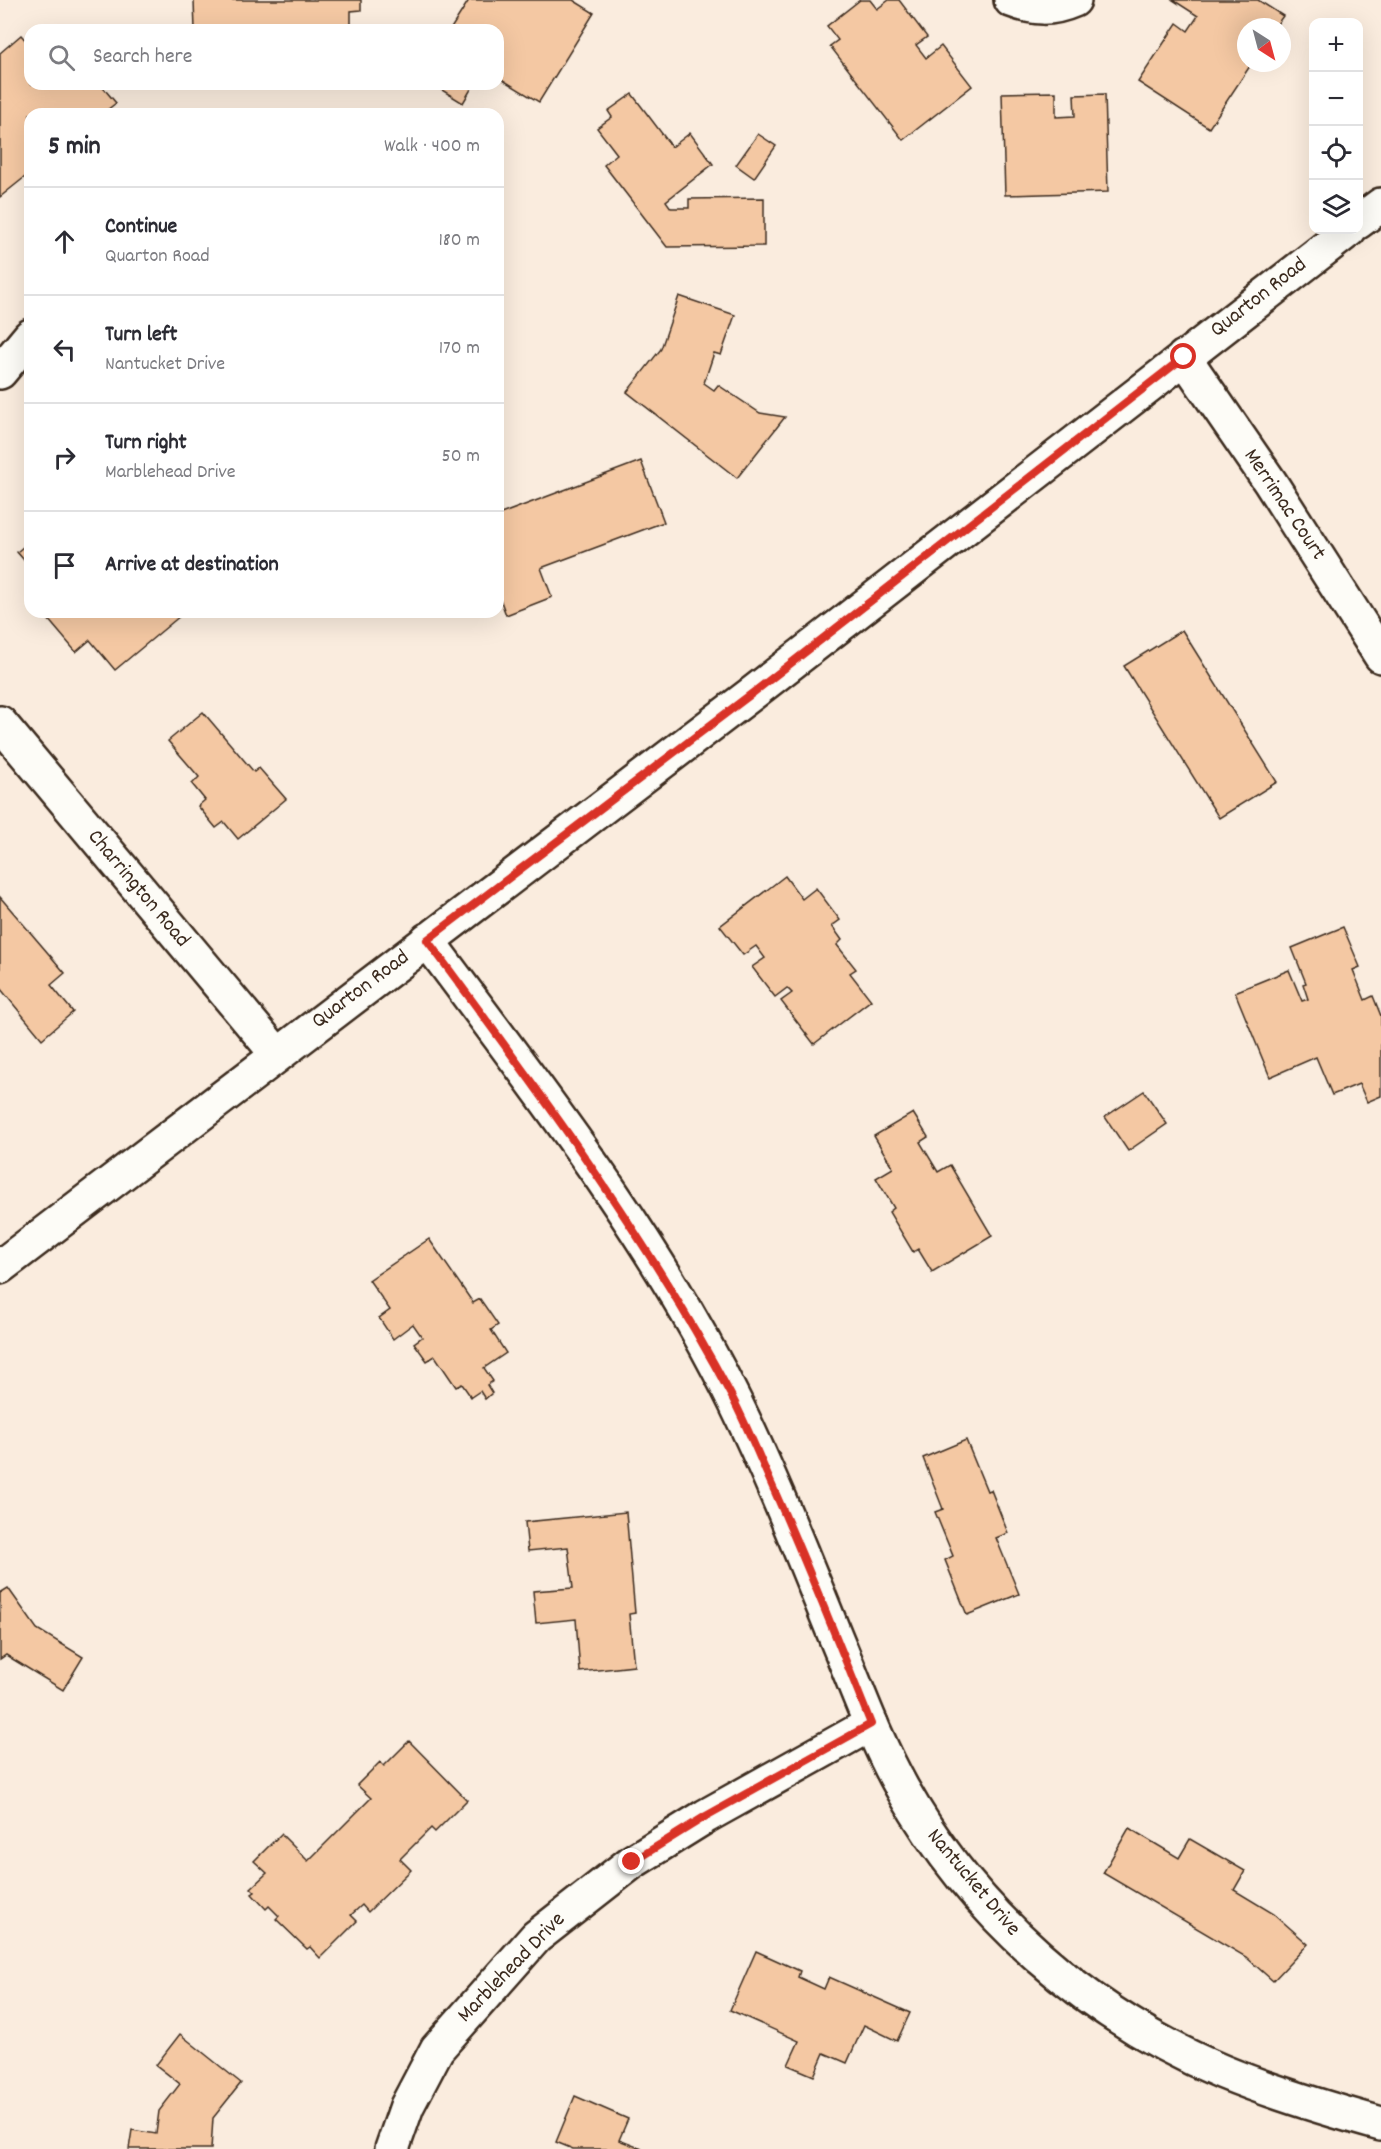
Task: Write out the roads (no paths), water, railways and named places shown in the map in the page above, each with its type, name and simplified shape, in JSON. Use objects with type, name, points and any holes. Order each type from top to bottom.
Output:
[{"type":"street","points":[[1011,0],[1033,8],[1058,7],[1074,0]]},
{"type":"street","points":[[1363,219],[1381,204]]},
{"type":"street","name":"Quarton Road","points":[[0,1267],[754,692],[1344,234]]},
{"type":"street","points":[[0,372],[24,343]]},
{"type":"street","name":"Merrimac Court","points":[[1184,357],[1270,482],[1381,656]]},
{"type":"street","name":"Charrington Road","points":[[0,723],[277,1054]]},
{"type":"street","name":"Nantucket Drive","points":[[427,940],[565,1126],[642,1242],[703,1343],[734,1400],[772,1485],[871,1724],[900,1785],[934,1842],[995,1914],[1033,1952],[1079,1990],[1152,2037],[1221,2071],[1323,2108],[1381,2124]]},
{"type":"street","name":"Marblehead Drive","points":[[392,2149],[407,2106],[437,2049],[536,1937],[632,1862],[706,1816],[871,1724]]}]
